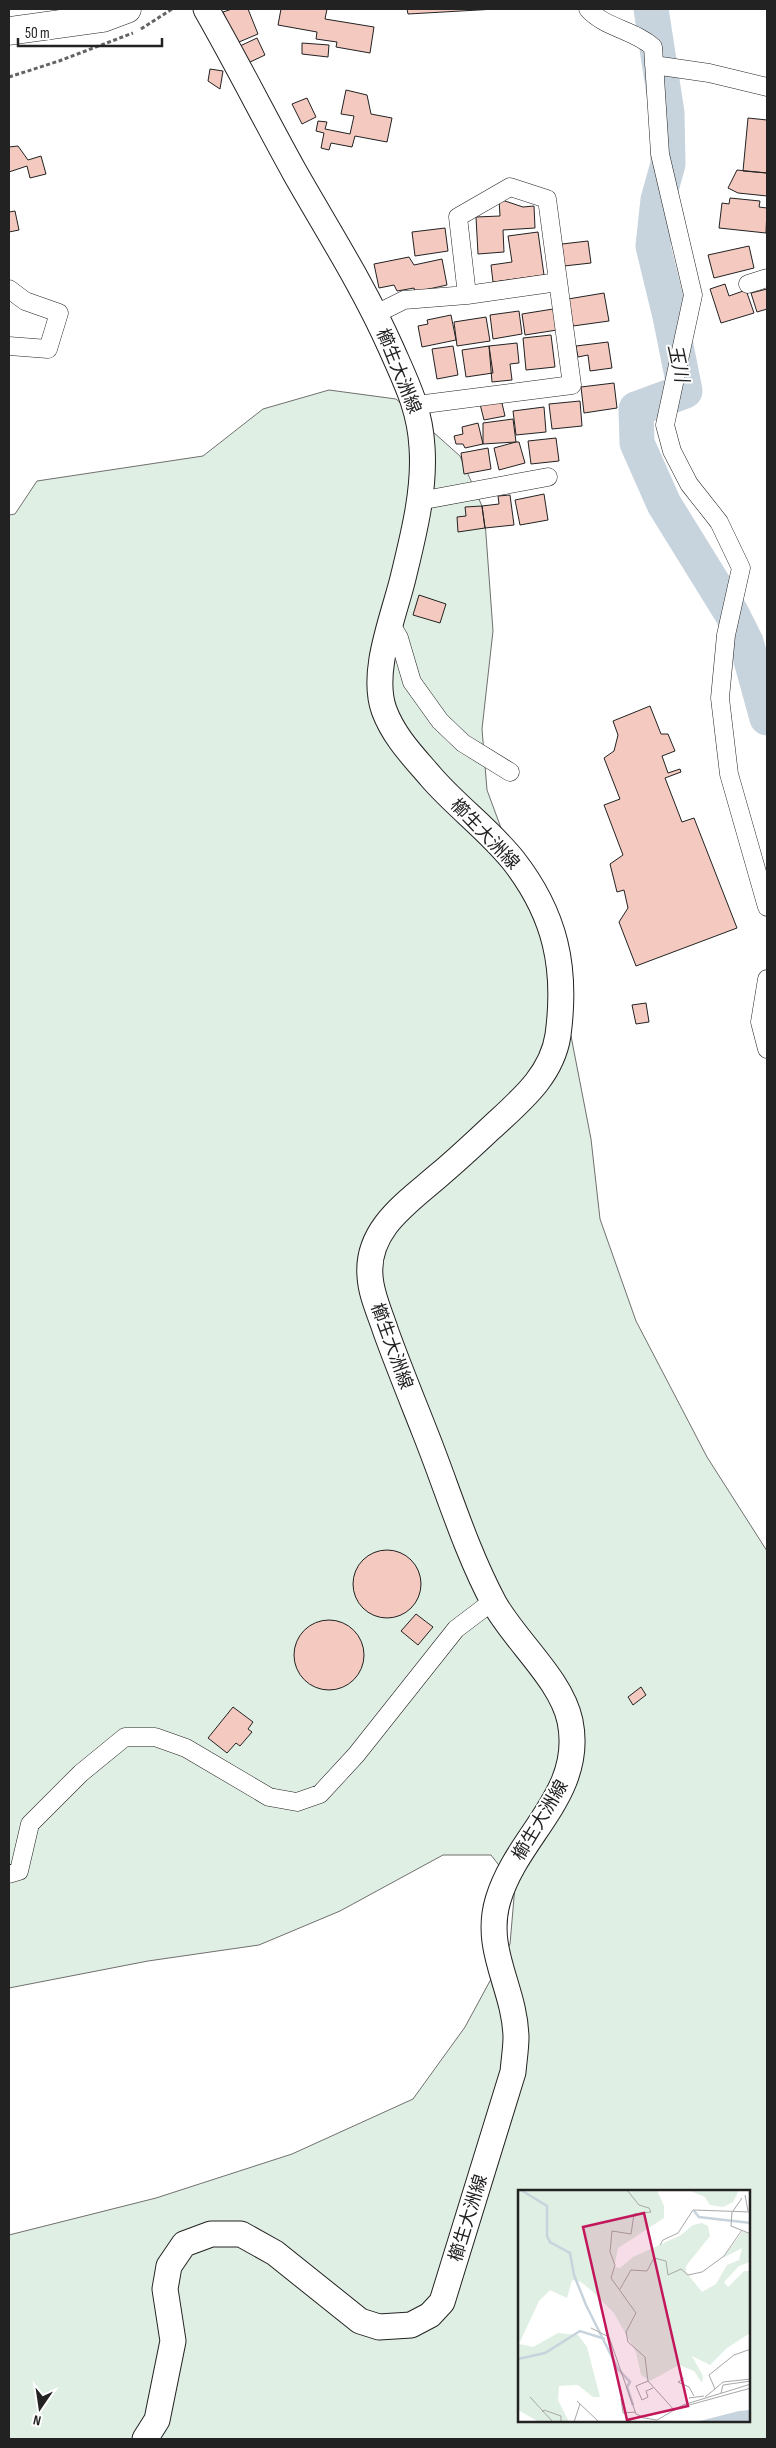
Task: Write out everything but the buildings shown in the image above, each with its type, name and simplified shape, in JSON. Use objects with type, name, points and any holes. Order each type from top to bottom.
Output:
[{"type":"main road","points":[[9,31],[103,18],[127,9]]},
{"type":"main road","name":"櫛生大洲線","points":[[145,2439],[157,2420],[173,2341],[165,2289],[169,2266],[184,2244],[211,2234],[241,2234],[275,2253],[360,2320],[379,2327],[410,2325],[430,2315],[442,2302],[513,2072],[516,2034],[502,1970],[492,1939],[497,1904],[509,1871],[565,1786],[572,1753],[570,1717],[555,1688],[505,1621],[493,1601],[477,1566],[397,1363],[371,1290],[368,1266],[377,1237],[393,1213],[453,1164],[530,1092],[547,1068],[557,1042],[562,971],[554,936],[541,902],[512,859],[444,792],[396,737],[382,707],[379,684],[390,623],[404,576],[419,501],[422,475],[422,445],[417,405],[376,314],[293,169],[206,9]]},
{"type":"street","points":[[588,9],[595,17],[642,37],[653,47],[660,154],[694,295],[665,425],[672,451],[689,484],[719,522],[741,568],[726,635],[720,698],[729,774],[767,907]]},
{"type":"street","points":[[654,65],[708,73],[767,87]]},
{"type":"street","points":[[417,405],[572,384],[547,199],[510,187],[458,217],[467,295]]},
{"type":"street","points":[[748,284],[767,278]]},
{"type":"street","points":[[376,314],[404,300],[467,295],[558,282]]},
{"type":"street","points":[[9,289],[26,301],[59,313],[48,349],[9,346]]},
{"type":"street","points":[[419,501],[548,477]]},
{"type":"street","points":[[390,623],[399,638],[412,682],[440,721],[463,743],[510,772]]},
{"type":"street","points":[[767,979],[760,1022],[767,1050]]},
{"type":"street","points":[[9,1874],[19,1871],[30,1824],[81,1773],[125,1737],[154,1737],[186,1748],[269,1797],[297,1802],[320,1794],[356,1755],[456,1629],[493,1601]]},
{"type":"path","points":[[9,77],[131,35],[172,9]]},
{"type":"green space","points":[[329,390],[396,399],[460,456],[482,506],[485,521],[493,631],[482,729],[487,790],[539,931],[571,1036],[591,1139],[600,1219],[636,1321],[707,1457],[767,1551],[767,2439],[9,2439],[9,2235],[156,2198],[292,2154],[413,2099],[465,2027],[510,1944],[515,1886],[491,1855],[443,1855],[340,1911],[259,1945],[148,1961],[9,1988],[9,515],[15,514],[37,481],[203,456],[263,409]]},
{"type":"waterway","name":"玉川","points":[[651,9],[667,113],[668,164],[658,200],[653,246],[670,316],[685,391],[636,409],[637,443],[664,504],[732,614],[746,642],[767,718]]}]
